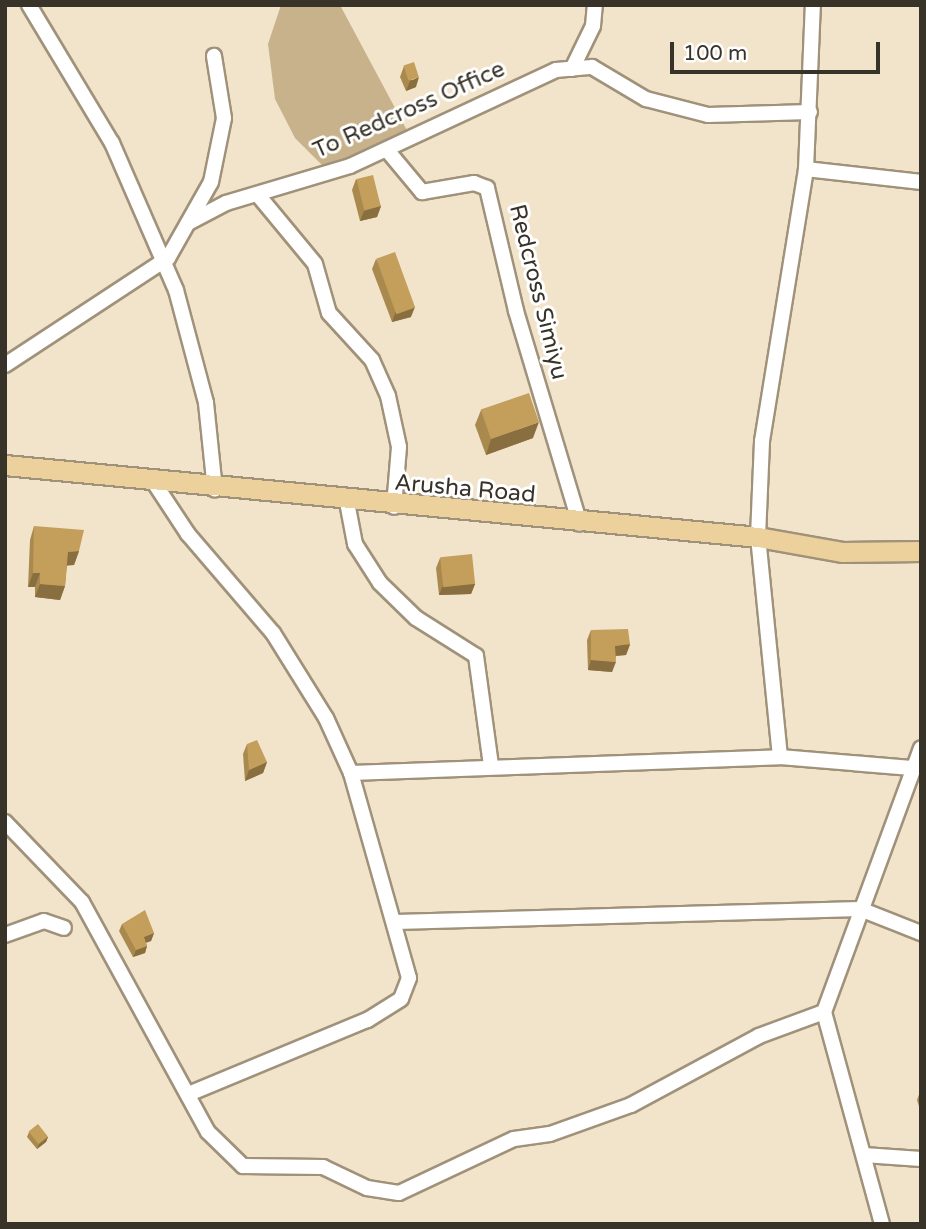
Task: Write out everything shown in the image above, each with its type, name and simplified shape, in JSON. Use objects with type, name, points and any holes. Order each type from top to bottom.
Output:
[{"type":"main road","name":"Arusha Road","points":[[5,465],[215,490],[580,524],[758,537],[842,552],[921,551]]},
{"type":"street","points":[[29,5],[112,143],[193,342],[215,490]]},
{"type":"street","points":[[572,69],[593,26],[595,5]]},
{"type":"street","points":[[780,757],[758,537],[762,441],[806,169],[813,5]]},
{"type":"street","name":"To Redcross Office","points":[[5,365],[161,263],[211,182],[224,118],[214,56]]},
{"type":"street","name":"To Redcross Office","points":[[188,223],[226,203],[258,195],[387,149],[506,90],[572,69],[608,73],[646,99],[708,115],[810,112]]},
{"type":"street","name":"Redcross Simiyu","points":[[387,149],[422,192],[474,183],[487,188],[516,311],[580,524]]},
{"type":"street","points":[[806,169],[921,182]]},
{"type":"street","points":[[258,195],[315,264],[329,313],[372,360],[388,396],[399,447],[394,507]]},
{"type":"street","points":[[155,484],[188,534],[273,634],[351,773],[396,922],[409,978],[401,999],[338,1035],[188,1094]]},
{"type":"street","points":[[347,502],[355,544],[380,583],[415,618],[477,656],[491,766]]},
{"type":"street","points":[[882,1224],[824,1012],[921,748]]},
{"type":"street","points":[[351,773],[780,757],[912,768]]},
{"type":"street","points":[[5,822],[82,902],[217,1145],[243,1166],[323,1167],[391,1195],[514,1139],[550,1134],[638,1102],[759,1037],[824,1012]]},
{"type":"street","points":[[396,922],[860,909],[921,933]]},
{"type":"street","points":[[5,935],[44,921],[64,928]]},
{"type":"street","points":[[863,1155],[921,1159]]},
{"type":"shaded area","points":[[281,5],[340,5],[410,136],[324,167],[295,138],[275,99],[268,44]]},
{"type":"building","points":[[414,62],[419,77],[408,81],[404,65]]},
{"type":"building","points":[[373,175],[381,206],[364,210],[357,179]]},
{"type":"building","points":[[395,252],[415,307],[396,314],[376,259]]},
{"type":"building","points":[[529,393],[539,422],[491,439],[481,410]]},
{"type":"building","points":[[34,526],[84,530],[79,551],[68,552],[65,586],[40,584],[40,573],[33,573]]},
{"type":"building","points":[[472,554],[475,584],[443,587],[440,557]]},
{"type":"building","points":[[628,629],[630,644],[615,646],[616,662],[591,660],[591,630]]},
{"type":"building","points":[[257,740],[267,762],[249,770],[247,744]]},
{"type":"building","points":[[145,910],[154,933],[144,937],[147,946],[136,950],[122,924]]},
{"type":"building","points":[[38,1124],[48,1137],[38,1144],[29,1131]]}]
